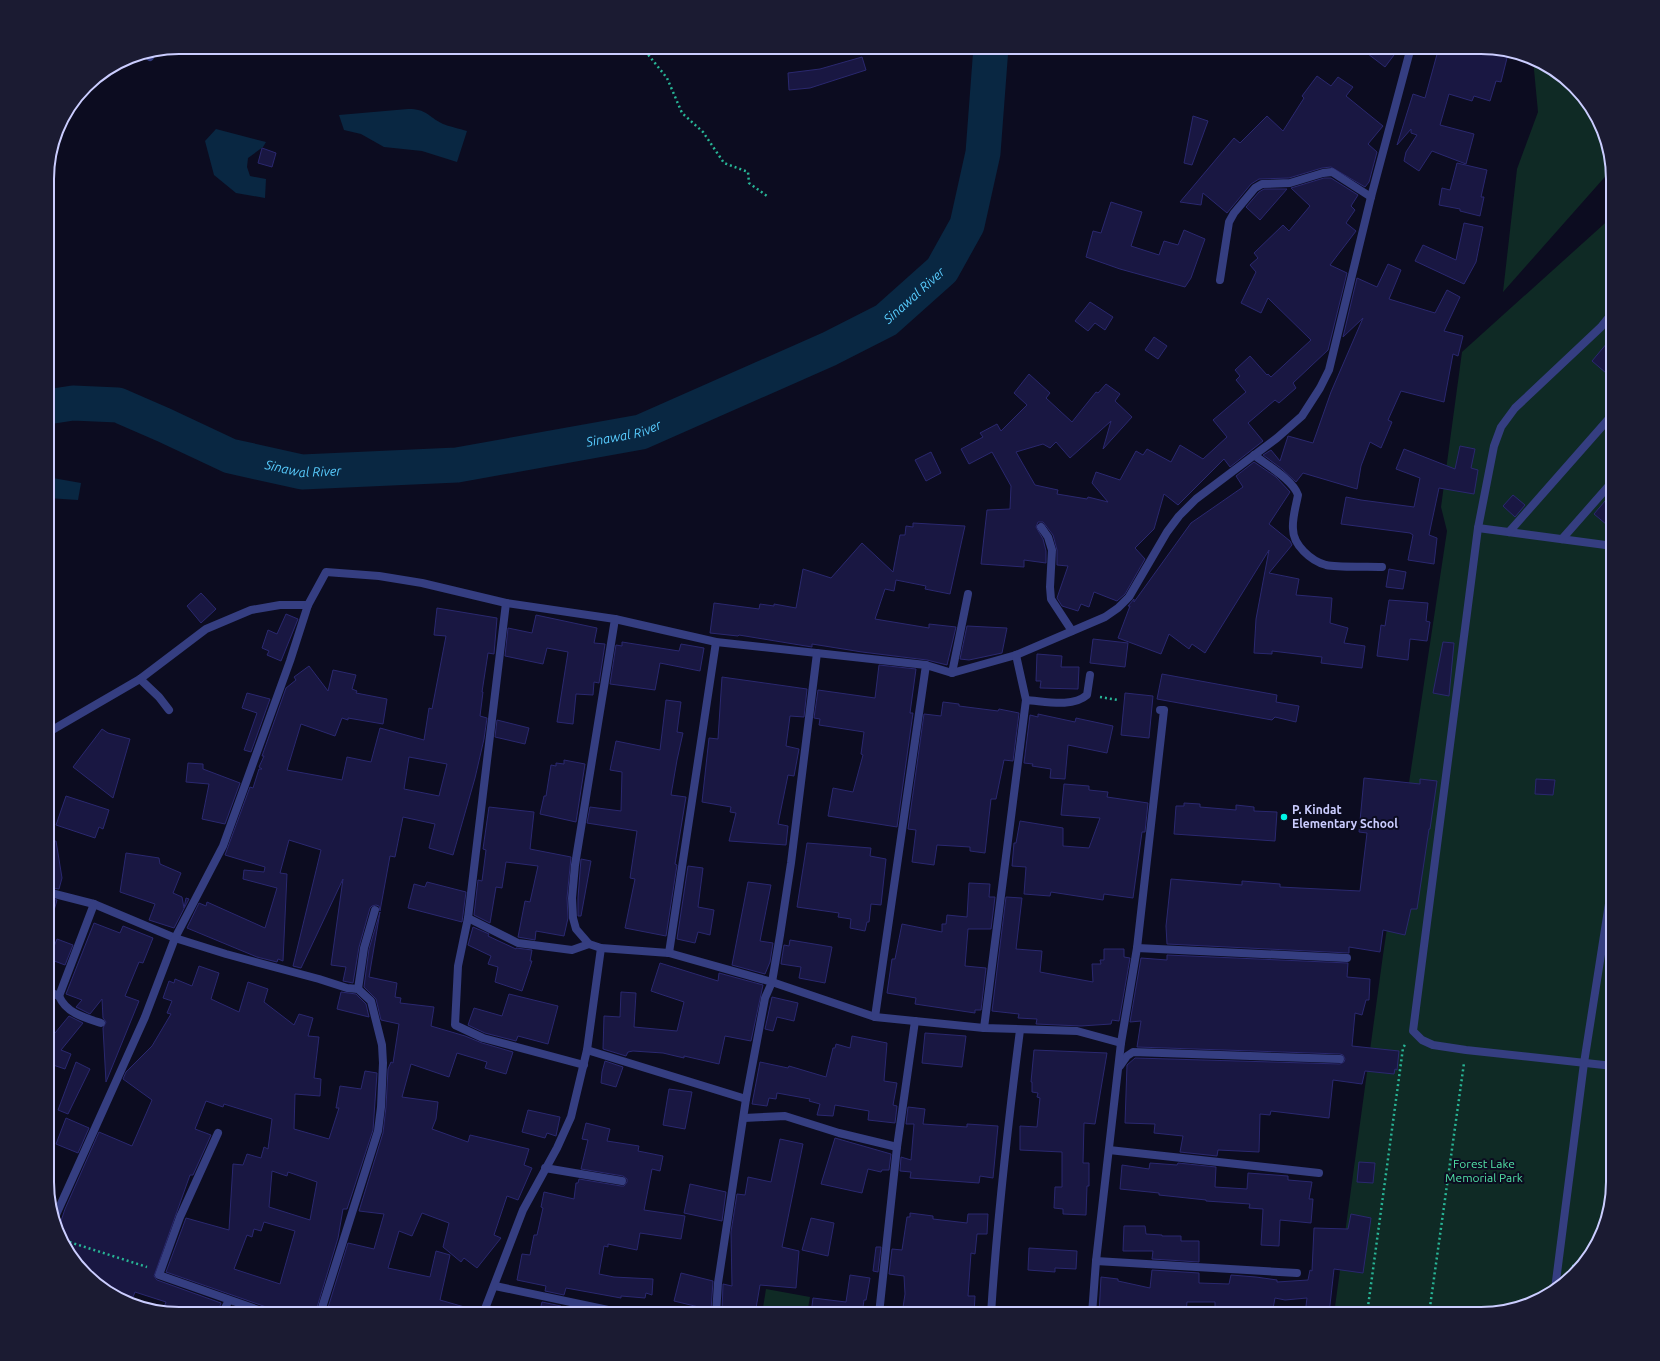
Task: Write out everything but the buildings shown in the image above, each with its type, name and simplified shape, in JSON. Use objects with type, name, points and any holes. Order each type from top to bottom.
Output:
[{"type":"street","points":[[57,1210],[145,1017],[175,938],[222,846],[290,661],[308,605],[326,572],[379,576],[415,582],[506,603],[615,619],[716,642],[926,665],[952,673],[1016,655],[1105,617],[1118,608],[1129,597],[1166,532],[1179,516],[1196,500],[1302,416],[1330,370],[1371,197],[1409,54]]},
{"type":"street","points":[[1220,280],[1229,222],[1234,213],[1255,188],[1262,184],[1290,182],[1332,172],[1371,197]]},
{"type":"street","points":[[1606,322],[1515,408],[1501,426],[1494,446],[1478,528],[1412,1031],[1422,1040],[1433,1045],[1606,1065]]},
{"type":"street","points":[[1509,532],[1606,422]]},
{"type":"street","points":[[1254,455],[1291,483],[1296,490],[1298,495],[1293,528],[1294,537],[1300,548],[1311,557],[1327,565],[1382,567]]},
{"type":"street","points":[[1562,539],[1606,489]]},
{"type":"street","points":[[1041,528],[1048,537],[1052,550],[1050,587],[1051,599],[1072,631]]},
{"type":"street","points":[[1478,528],[1606,545]]},
{"type":"street","points":[[952,673],[968,594]]},
{"type":"street","points":[[506,603],[468,918],[458,966],[455,1026],[483,1038],[584,1065]]},
{"type":"street","points":[[54,729],[140,680],[206,629],[251,610],[272,606],[308,605]]},
{"type":"street","points":[[615,619],[575,865],[572,898],[573,918],[576,929],[589,944],[601,948],[669,953],[772,982],[875,1017],[984,1028],[1077,1031],[1121,1043]]},
{"type":"street","points":[[669,953],[716,642]]},
{"type":"street","points":[[716,1307],[718,1283],[746,1099],[765,998],[772,982],[791,863],[817,653]]},
{"type":"street","points":[[984,1028],[1026,700],[1016,655]]},
{"type":"street","points":[[875,1017],[926,665]]},
{"type":"street","points":[[1026,700],[1073,702],[1081,700],[1087,695],[1090,675]]},
{"type":"street","points":[[140,680],[159,697],[169,710]]},
{"type":"street","points":[[1093,1307],[1096,1261],[1110,1150],[1121,1043],[1137,948],[1164,710],[1160,710]]},
{"type":"street","points":[[54,894],[94,904],[175,938],[226,954],[358,990],[371,1001],[382,1045],[384,1063],[378,1131],[322,1307]]},
{"type":"street","points":[[94,904],[59,996],[62,1004],[69,1010],[101,1023]]},
{"type":"street","points":[[358,990],[364,948],[375,910]]},
{"type":"street","points":[[468,918],[518,943],[572,950],[589,944]]},
{"type":"street","points":[[1555,1283],[1584,1063],[1606,923]]},
{"type":"street","points":[[486,1307],[523,1210],[557,1148],[571,1117],[587,1050],[601,948]]},
{"type":"street","points":[[1137,948],[1347,958]]},
{"type":"street","points":[[54,994],[59,996]]},
{"type":"street","points":[[880,1307],[897,1147],[915,1021]]},
{"type":"street","points":[[992,1307],[998,1219],[1020,1030]]},
{"type":"street","points":[[587,1050],[746,1099]]},
{"type":"street","points":[[1119,1068],[1123,1060],[1133,1052],[1340,1059]]},
{"type":"street","points":[[744,1118],[785,1116],[839,1133],[897,1147]]},
{"type":"street","points":[[218,1133],[174,1231],[159,1275],[250,1307]]},
{"type":"street","points":[[1110,1150],[1320,1173]]},
{"type":"street","points":[[545,1168],[622,1182]]},
{"type":"street","points":[[1096,1261],[1297,1273]]},
{"type":"street","points":[[495,1286],[594,1307]]},
{"type":"street","points":[[226,1307],[229,1300]]},
{"type":"path","points":[[648,54],[667,78],[682,113],[703,132],[724,163],[748,172],[749,183],[767,196]]},
{"type":"path","points":[[1087,695],[1118,700]]},
{"type":"path","points":[[1369,1307],[1403,1048],[1412,1031]]},
{"type":"path","points":[[1430,1307],[1466,1050]]},
{"type":"path","points":[[70,1242],[160,1271]]},
{"type":"green space","points":[[1534,66],[1550,75],[1563,85],[1585,110],[1593,124],[1602,147],[1606,176],[1503,292],[1517,169],[1538,112]]},
{"type":"green space","name":"Forest Lake Memorial Park","points":[[1606,222],[1606,1182],[1604,1206],[1593,1237],[1575,1264],[1550,1286],[1521,1300],[1497,1306],[1481,1307],[1335,1307],[1383,955],[1447,531],[1441,507],[1462,352]]},
{"type":"green space","points":[[766,1289],[810,1297],[808,1307],[763,1307]]},
{"type":"water","points":[[408,109],[419,110],[443,124],[467,131],[457,162],[422,151],[384,147],[361,134],[344,130],[339,115]]},
{"type":"water","points":[[216,129],[266,142],[263,147],[248,158],[247,167],[250,176],[266,179],[265,198],[236,193],[214,175],[205,141]]},
{"type":"water","points":[[54,478],[81,483],[78,500],[54,498]]},
{"type":"waterway","name":"Sinawal River","points":[[54,406],[73,403],[118,405],[230,456],[302,472],[457,465],[641,432],[829,349],[886,320],[942,270],[967,225],[983,153],[990,54]]},
{"type":"place","name":"P. Kindat Elementary School","points":[[1284,817]]}]
